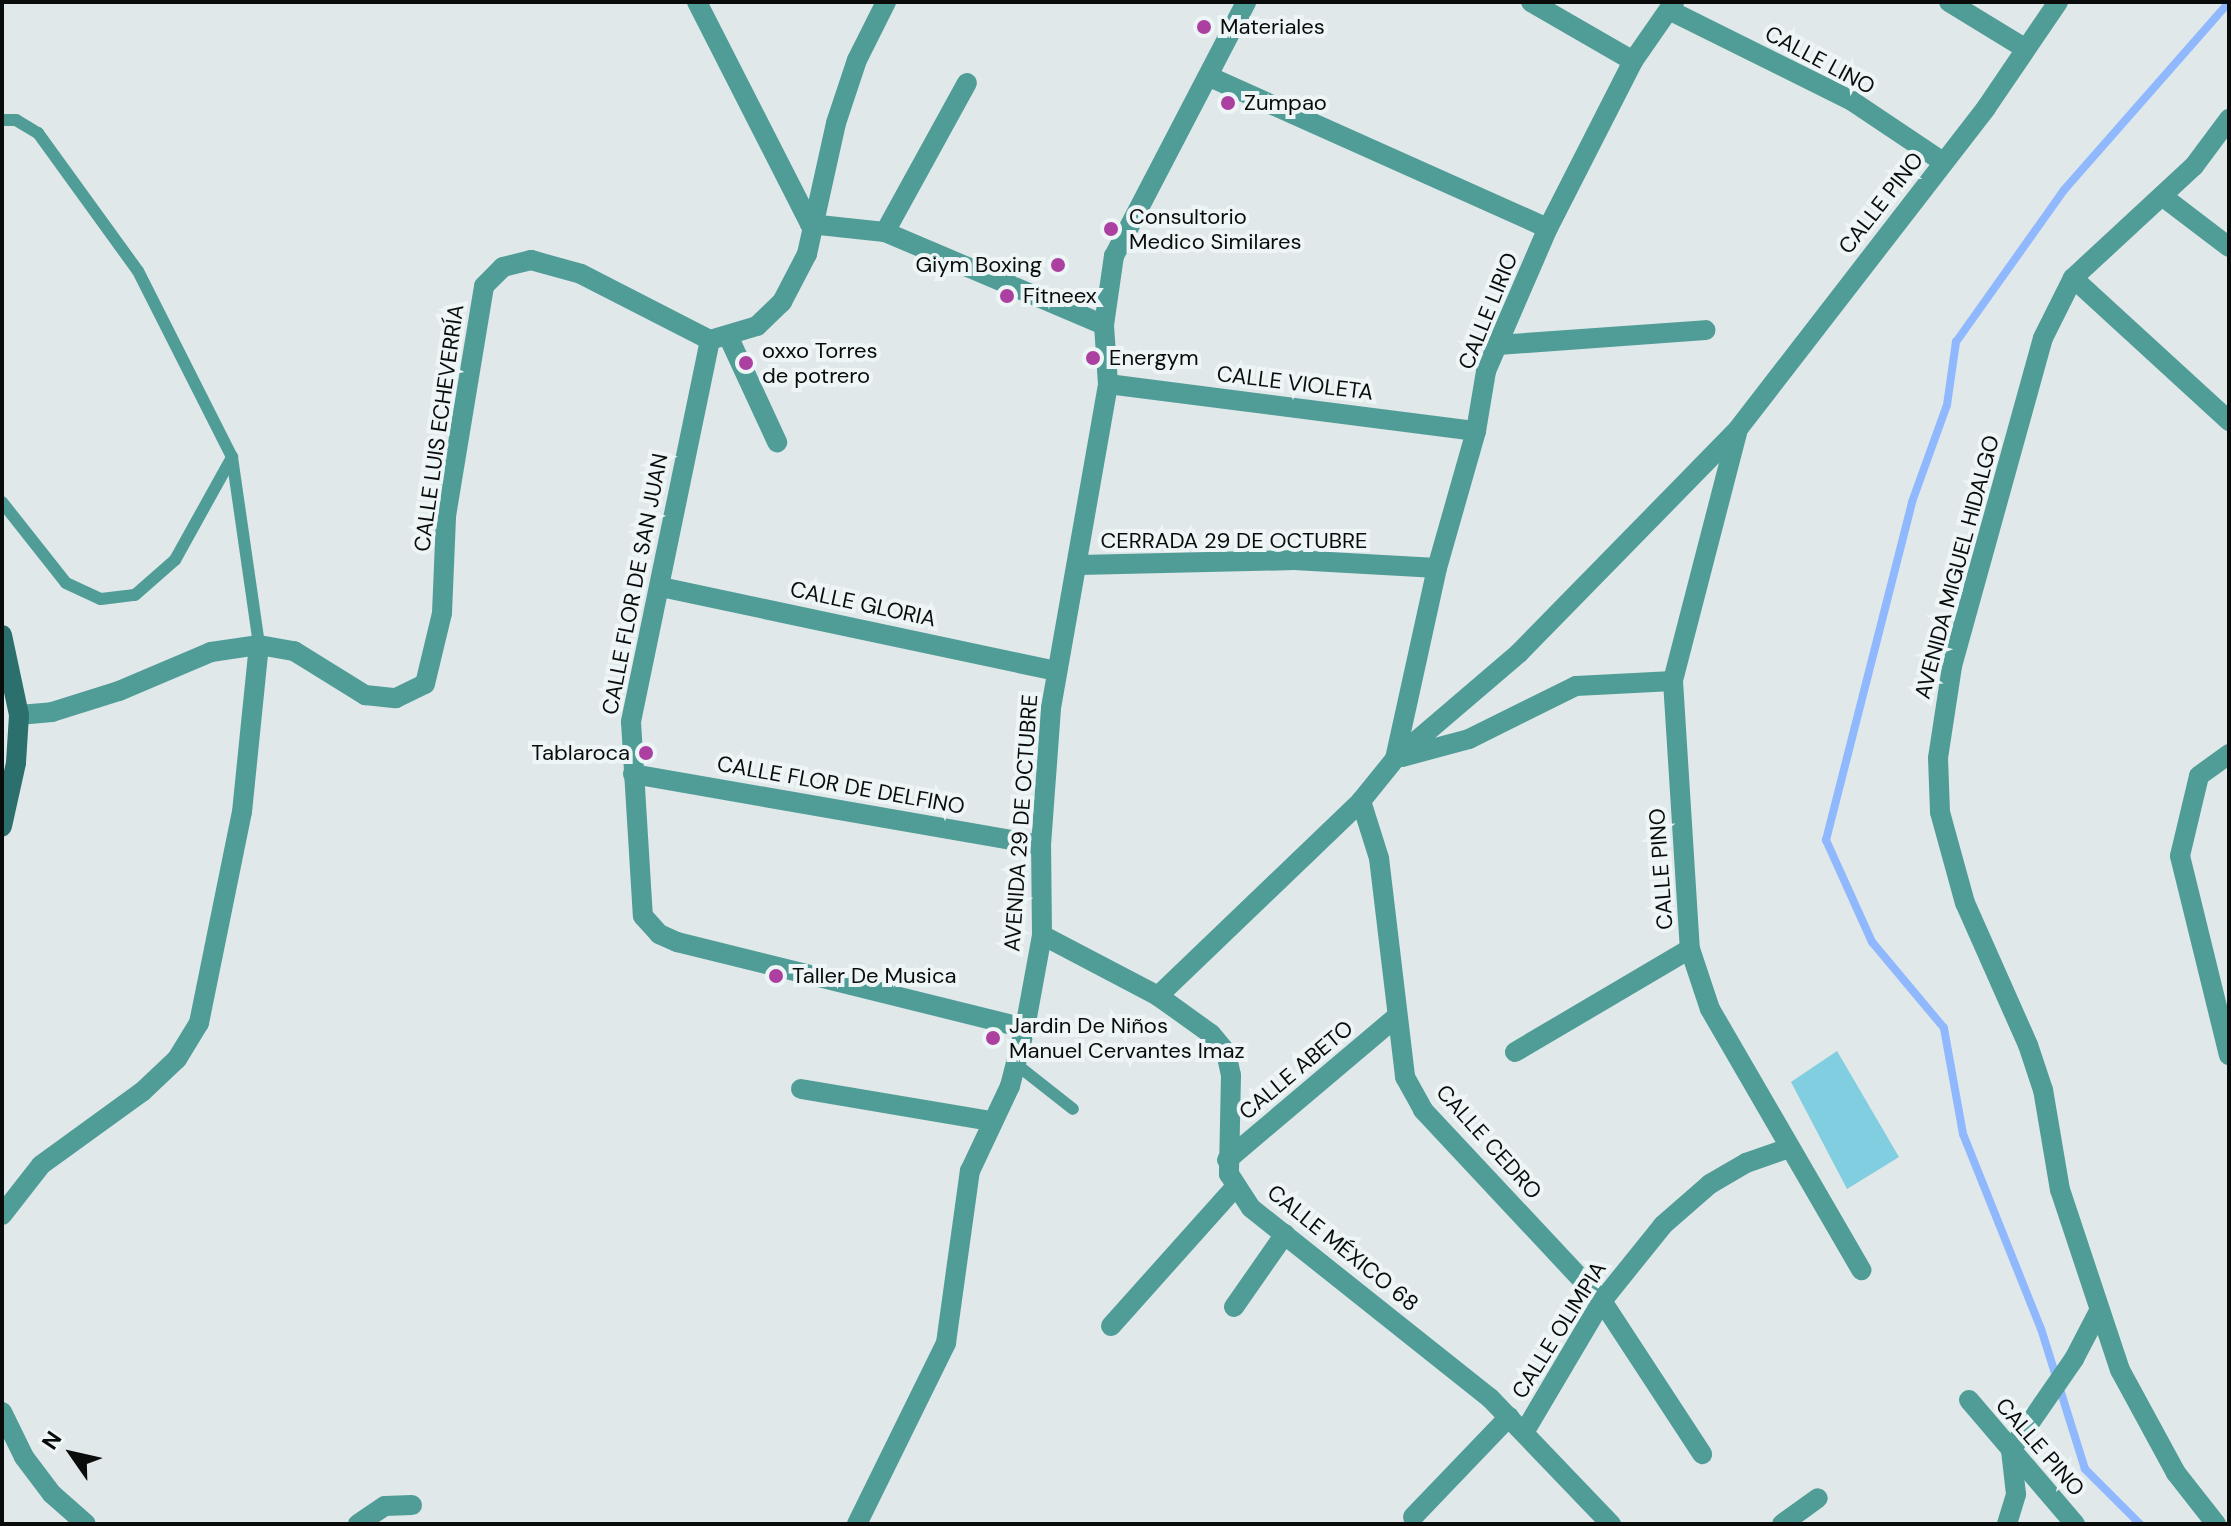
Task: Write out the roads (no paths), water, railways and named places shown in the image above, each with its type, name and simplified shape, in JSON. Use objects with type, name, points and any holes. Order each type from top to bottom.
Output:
[{"type":"main road","points":[[2,635],[19,715],[16,763],[2,826]]},
{"type":"street","points":[[697,2],[810,224]]},
{"type":"street","points":[[777,442],[719,339],[757,326],[782,302],[807,254],[810,224],[857,60],[886,2]]},
{"type":"street","name":"AVENIDA 29 DE OCTUBRE","points":[[857,1524],[946,1343],[959,1277],[965,1194],[991,1121],[1017,1065],[1025,1028],[1042,935],[1041,845],[1056,671],[1079,565],[1108,384],[1104,325],[1114,256],[1210,77],[1246,2]]},
{"type":"street","points":[[1531,2],[1633,61]]},
{"type":"street","points":[[1949,2],[2026,49]]},
{"type":"street","name":"CALLE PINO","points":[[1158,996],[1361,801],[1395,759],[1519,653],[1738,429],[1943,162],[2058,2]]},
{"type":"street","name":"CALLE LIRIO","points":[[1395,759],[1437,568],[1476,431],[1486,371],[1548,228],[1633,61],[1672,6]]},
{"type":"street","name":"CALLE LINO","points":[[1672,6],[1852,101],[1943,162]]},
{"type":"street","points":[[1210,77],[1548,228]]},
{"type":"street","points":[[885,232],[967,83]]},
{"type":"street","name":"AVENIDA MIGUEL HIDALGO","points":[[2216,1524],[2176,1473],[2120,1370],[2060,1190],[2036,1067],[1965,903],[1940,812],[1938,758],[1952,666],[2043,338],[2073,278],[2194,166],[2229,119]]},
{"type":"street","points":[[2162,196],[2229,247]]},
{"type":"street","points":[[810,224],[885,232],[1104,325]]},
{"type":"street","name":"CALLE LUIS ECHEVERRÍA","points":[[19,715],[52,712],[119,691],[211,652],[259,645],[294,651],[365,695],[396,698],[425,684],[442,613],[446,516],[480,301],[484,286],[503,267],[531,260],[554,264],[719,339]]},
{"type":"street","points":[[2073,278],[2229,421]]},
{"type":"street","points":[[1498,345],[1705,330]]},
{"type":"street","name":"CALLE FLOR DE SAN JUAN","points":[[719,339],[631,722],[639,903],[649,926],[659,934],[1025,1028]]},
{"type":"street","name":"CALLE VIOLETA","points":[[1108,384],[1476,431]]},
{"type":"street","name":"CALLE PINO","points":[[1738,429],[1673,681],[1690,949],[1710,1009],[1861,1270]]},
{"type":"street","name":"CERRADA 29 DE OCTUBRE","points":[[1079,565],[1294,560],[1437,568]]},
{"type":"street","name":"CALLE GLORIA","points":[[661,587],[1056,671]]},
{"type":"street","points":[[2,1215],[41,1165],[142,1092],[177,1059],[199,1023],[242,812],[259,645]]},
{"type":"street","points":[[1395,759],[1469,739],[1576,686],[1673,681]]},
{"type":"street","points":[[2229,754],[2199,776],[2180,856],[2229,1055]]},
{"type":"street","name":"CALLE FLOR DE DELFINO","points":[[633,774],[1041,845]]},
{"type":"street","name":"CALLE CEDRO","points":[[1361,801],[1379,858],[1405,1077],[1423,1110],[1602,1301],[1702,1454]]},
{"type":"street","name":"CALLE MÉXICO 68","points":[[1042,935],[1192,1016],[1226,1052],[1232,1104],[1227,1160],[1236,1186],[1251,1208],[1517,1424],[1611,1524]]},
{"type":"street","points":[[1515,1052],[1690,949]]},
{"type":"street","name":"CALLE ABETO","points":[[1227,1160],[1396,1017]]},
{"type":"street","points":[[801,1089],[991,1121]]},
{"type":"street","name":"CALLE OLIMPIA","points":[[1413,1517],[1517,1424],[1602,1301],[1663,1225],[1710,1184],[1746,1163],[1789,1148]]},
{"type":"street","points":[[1111,1326],[1236,1186]]},
{"type":"street","points":[[1234,1307],[1285,1234]]},
{"type":"street","points":[[2007,1524],[2016,1494],[2016,1444],[2074,1359],[2099,1311]]},
{"type":"street","name":"CALLE PINO","points":[[1969,1400],[2016,1444],[2075,1524]]},
{"type":"street","points":[[2,1412],[24,1457],[52,1494],[86,1524]]},
{"type":"street","points":[[1782,1524],[1818,1498]]},
{"type":"street","points":[[358,1524],[385,1506],[412,1505]]},
{"type":"lane","points":[[2,120],[16,120],[38,133],[138,271],[232,457],[259,645]]},
{"type":"lane","points":[[2,502],[66,583],[101,599],[135,595],[175,560],[232,457]]},
{"type":"lane","points":[[1017,1065],[1073,1109]]},
{"type":"waterway","points":[[2140,1524],[2085,1469],[2041,1329],[1963,1134],[1944,1028],[1872,942],[1826,840],[1912,502],[1947,405],[1956,342],[2064,190],[2229,2]]},
{"type":"place","name":"Materiales","points":[[1204,27]]},
{"type":"place","name":"Zumpao","points":[[1228,103]]},
{"type":"place","name":"Consultorio Medico Similares","points":[[1111,229]]},
{"type":"place","name":"Giym Boxing","points":[[1058,265]]},
{"type":"place","name":"Fitneex","points":[[1007,296]]},
{"type":"place","name":"Energym","points":[[1093,358]]},
{"type":"place","name":"oxxo Torres de potrero","points":[[746,363]]},
{"type":"place","name":"Tablaroca","points":[[646,753]]},
{"type":"place","name":"Taller De Musica","points":[[776,976]]},
{"type":"place","name":"Jardin De Niños Manuel Cervantes Imaz","points":[[993,1038]]}]
